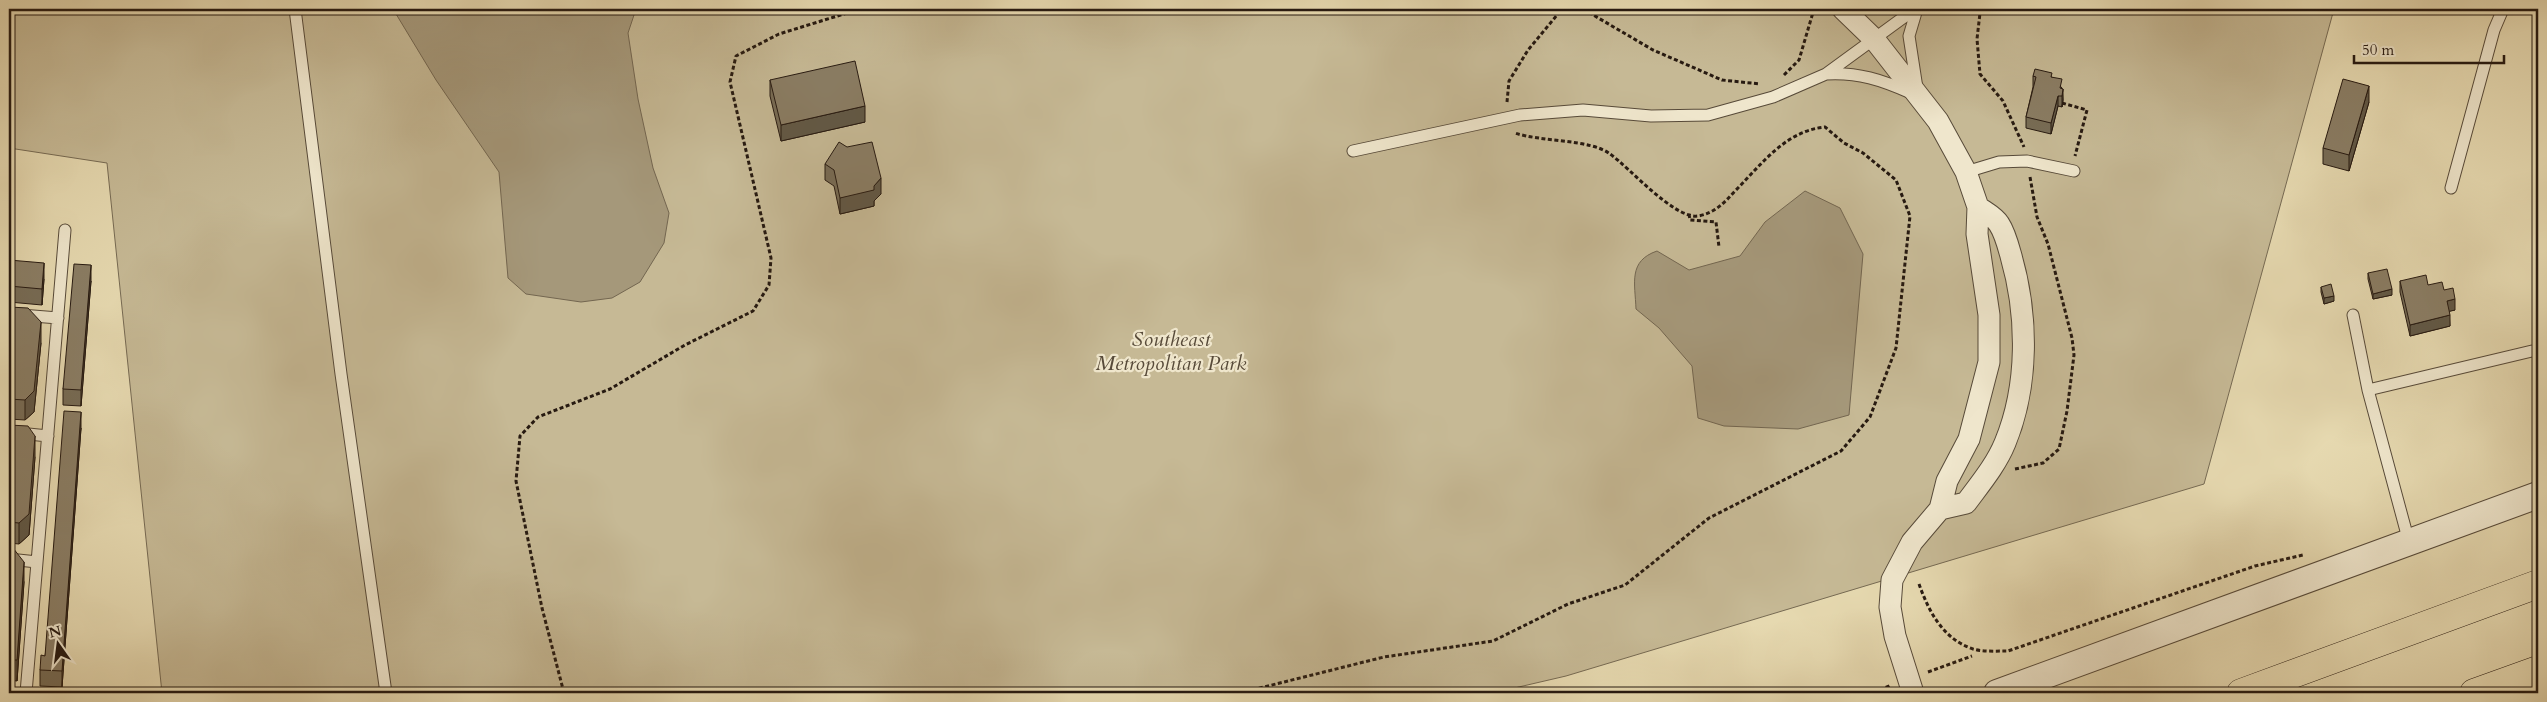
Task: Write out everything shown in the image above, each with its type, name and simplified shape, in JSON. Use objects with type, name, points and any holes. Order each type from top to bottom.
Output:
[{"type":"highway","points":[[2240,693],[2538,584]]},
{"type":"highway","points":[[2474,693],[2538,670]]},
{"type":"street","points":[[1843,9],[1874,39],[1938,121],[1966,172],[1978,207],[1977,234],[1990,315],[1989,362],[1969,439],[1947,481],[1940,509],[1912,542],[1892,580],[1892,617],[1912,693]]},
{"type":"street","points":[[1940,509],[1966,503],[1988,474],[2005,442],[2020,387],[2022,363],[2021,303],[2016,272],[1998,223],[1978,207]]},
{"type":"street","points":[[1989,362],[2001,358],[2022,363]]},
{"type":"street","points":[[1997,693],[2043,684],[2409,542],[2538,495]]},
{"type":"lane","points":[[295,9],[341,374],[386,693]]},
{"type":"lane","points":[[1353,151],[1505,118],[1583,110],[1651,116],[1708,115],[1773,97],[1826,74],[1916,9]]},
{"type":"lane","points":[[1916,9],[1909,36],[1910,53],[1919,97]]},
{"type":"lane","points":[[2451,188],[2492,39],[2503,9]]},
{"type":"lane","points":[[1826,74],[1849,73],[1867,76],[1919,97]]},
{"type":"lane","points":[[1966,172],[1999,162],[2027,161],[2074,171]]},
{"type":"lane","points":[[26,693],[66,230]]},
{"type":"lane","points":[[9,314],[58,318]]},
{"type":"lane","points":[[2353,315],[2368,390],[2409,542]]},
{"type":"lane","points":[[2368,390],[2532,351]]},
{"type":"lane","points":[[9,432],[48,436]]},
{"type":"lane","points":[[9,559],[38,562]]},
{"type":"path","points":[[564,693],[542,608],[516,481],[520,436],[538,417],[610,389],[685,345],[753,311],[769,285],[771,258],[730,82],[736,56],[779,34],[860,9]]},
{"type":"path","points":[[1240,693],[1286,684],[1384,656],[1493,641],[1568,604],[1625,585],[1709,518],[1841,451],[1870,418],[1896,348],[1910,216],[1896,180],[1863,153],[1844,143],[1825,127],[1808,128],[1786,139],[1718,209],[1697,216],[1672,208],[1608,152],[1575,142],[1531,139],[1507,130],[1505,118],[1509,82],[1528,50],[1562,9]]},
{"type":"path","points":[[1583,9],[1653,50],[1722,80],[1765,84]]},
{"type":"path","points":[[1783,75],[1800,60],[1814,9]]},
{"type":"path","points":[[1978,9],[1980,13],[1977,39],[1980,74],[2003,101],[2024,142],[2037,217],[2048,244],[2072,338],[2074,355],[2067,411],[2059,449],[2043,463],[2022,466],[2012,470]]},
{"type":"path","points":[[2062,103],[2087,110],[2074,158],[2066,156]]},
{"type":"path","points":[[2024,142],[2032,145]]},
{"type":"path","points":[[1689,214],[1690,220],[1716,222],[1719,246]]},
{"type":"path","points":[[1919,584],[1926,605],[1938,624],[1956,641],[1974,649],[2008,651],[2255,566],[2311,552]]},
{"type":"path","points":[[1874,693],[1885,687]]},
{"type":"green space","name":"Southeast Metropolitan Park","points":[[9,9],[2334,9],[2204,484],[1566,676],[1493,693],[162,693],[107,163],[9,148]]},
{"type":"shaded area","points":[[393,9],[636,9],[628,33],[638,99],[653,168],[669,213],[664,243],[640,282],[612,298],[581,302],[526,294],[508,278],[499,172],[436,80]]},
{"type":"shaded area","points":[[1805,191],[1840,208],[1863,254],[1849,415],[1798,429],[1724,426],[1698,418],[1692,366],[1659,328],[1636,309],[1635,274],[1637,267],[1648,255],[1657,251],[1689,270],[1740,256],[1765,222]]},
{"type":"building","points":[[855,61],[865,106],[781,125],[770,80]]},
{"type":"building","points":[[2035,69],[2052,73],[2051,77],[2062,79],[2060,88],[2063,89],[2062,96],[2058,96],[2051,123],[2026,117],[2036,77],[2033,76]]},
{"type":"building","points":[[2343,79],[2369,86],[2349,155],[2323,148]]},
{"type":"building","points":[[839,142],[847,147],[872,142],[881,178],[874,186],[874,190],[840,198],[834,170],[825,164]]},
{"type":"building","points":[[9,260],[44,263],[42,289],[9,286]]},
{"type":"building","points":[[74,264],[91,265],[81,390],[63,389]]},
{"type":"building","points":[[2387,269],[2392,289],[2373,294],[2368,273]]},
{"type":"building","points":[[2426,275],[2428,285],[2442,282],[2444,290],[2453,288],[2455,299],[2447,301],[2450,315],[2410,325],[2400,281]]},
{"type":"building","points":[[2331,284],[2334,296],[2324,298],[2321,287]]},
{"type":"building","points":[[9,307],[28,308],[41,322],[34,391],[25,400],[9,399]]},
{"type":"building","points":[[64,411],[81,412],[62,671],[40,670],[41,655],[45,656]]},
{"type":"building","points":[[9,425],[28,426],[35,436],[29,514],[19,523],[9,522]]},
{"type":"building","points":[[9,547],[13,548],[24,562],[17,660],[9,660]]}]
